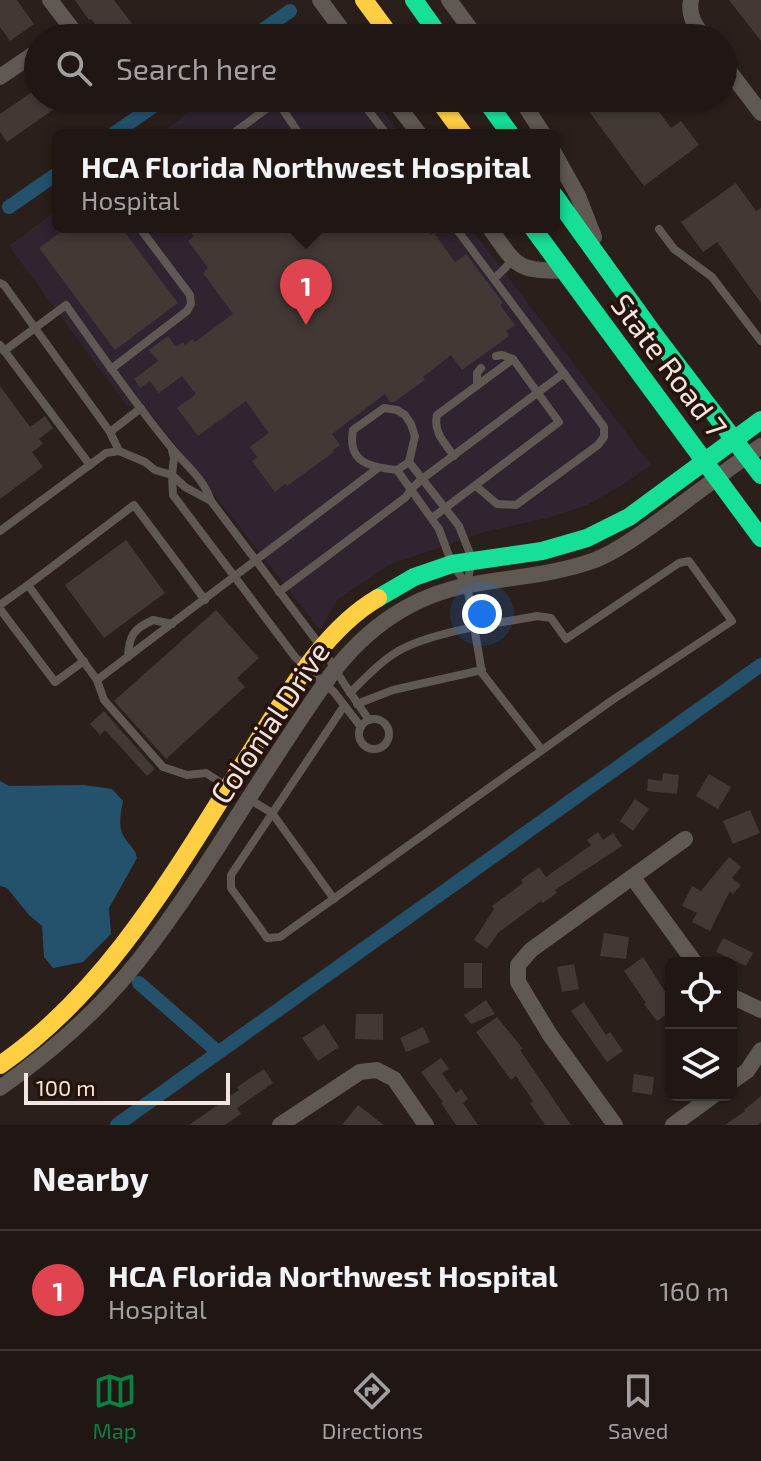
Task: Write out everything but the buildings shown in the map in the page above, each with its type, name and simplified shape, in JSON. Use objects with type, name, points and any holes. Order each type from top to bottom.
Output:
[{"type":"street","points":[[50,0],[68,24]]},
{"type":"street","points":[[320,0],[338,24]]},
{"type":"street","points":[[364,0],[382,24]]},
{"type":"street","points":[[414,0],[431,24]]},
{"type":"street","points":[[449,0],[467,24]]},
{"type":"street","points":[[691,3],[695,24]]},
{"type":"street","points":[[0,77],[24,61]]},
{"type":"street","points":[[737,81],[761,113]]},
{"type":"street","points":[[403,112],[415,129]]},
{"type":"street","points":[[447,112],[460,129]]},
{"type":"street","points":[[494,112],[507,129]]},
{"type":"street","points":[[529,112],[540,129]]},
{"type":"street","points":[[560,164],[578,196],[607,268]]},
{"type":"street","name":"State Road 7","points":[[560,203],[733,440],[754,452],[761,475]]},
{"type":"street","points":[[493,233],[513,260],[524,269],[565,271]]},
{"type":"street","name":"State Road 7","points":[[536,233],[761,538]]},
{"type":"street","name":"Colonial Drive","points":[[0,1065],[73,1003],[120,949],[169,879],[290,691],[332,635],[371,602],[414,577],[472,559],[542,551],[587,538],[629,517],[761,420]]},
{"type":"street","name":"Colonial Drive","points":[[0,1088],[87,1016],[137,962],[189,893],[335,668],[348,652],[385,620],[424,598],[467,585],[545,574],[597,559],[641,534],[754,452]]},
{"type":"street","points":[[229,787],[249,799]]},
{"type":"street","points":[[615,1125],[542,1022],[518,982],[518,965],[531,950],[685,839]]},
{"type":"street","points":[[633,878],[691,957]]},
{"type":"street","points":[[169,879],[189,893]]},
{"type":"street","points":[[120,949],[137,962]]},
{"type":"street","points":[[737,999],[761,1010]]},
{"type":"street","points":[[737,1078],[747,1071],[761,1050]]},
{"type":"street","points":[[280,1125],[360,1072],[377,1070],[394,1079],[426,1125]]},
{"type":"street","points":[[673,1125],[706,1101]]},
{"type":"lane","points":[[239,129],[263,112]]},
{"type":"lane","points":[[370,112],[382,129]]},
{"type":"lane","points":[[659,229],[674,249],[712,277],[761,341]]},
{"type":"lane","points":[[111,369],[187,311],[191,304],[190,295],[144,233]]},
{"type":"lane","points":[[460,233],[604,427],[604,437],[598,445],[516,505],[497,504],[476,486]]},
{"type":"lane","points":[[494,279],[513,260]]},
{"type":"lane","points":[[0,283],[110,432],[119,451]]},
{"type":"lane","points":[[90,465],[2,348],[66,305],[172,449],[198,476],[211,501],[322,648],[369,720]]},
{"type":"lane","points":[[432,518],[559,422],[513,359],[496,356]]},
{"type":"lane","points":[[454,456],[436,431],[437,415],[513,359]]},
{"type":"lane","points":[[477,385],[477,373],[481,368]]},
{"type":"lane","points":[[279,592],[406,497],[422,479],[564,373]]},
{"type":"lane","points":[[110,432],[141,408]]},
{"type":"lane","points":[[384,408],[397,410],[405,415],[415,436],[409,462],[397,470],[365,463],[354,454],[351,443],[353,430],[384,408]]},
{"type":"lane","points":[[172,449],[173,495],[295,657],[325,683],[361,727]]},
{"type":"lane","points":[[0,531],[106,453],[119,451],[145,462],[155,470],[172,475],[185,487],[211,501]]},
{"type":"lane","points":[[409,462],[459,526],[472,559],[467,585],[482,670],[542,750]]},
{"type":"lane","points":[[97,680],[378,468]]},
{"type":"lane","points":[[397,470],[432,518],[452,564],[467,585]]},
{"type":"lane","points":[[84,661],[55,682],[0,607],[134,505],[205,600]]},
{"type":"lane","points":[[344,706],[231,875],[231,888],[267,938],[280,937],[611,701],[732,621],[689,561],[670,567],[566,639],[551,618],[537,616],[416,642],[392,654],[350,693]]},
{"type":"lane","points":[[28,585],[97,680],[104,700],[163,767],[187,775],[206,773],[229,787]]},
{"type":"lane","points":[[128,657],[131,634],[153,620],[172,624]]},
{"type":"lane","points":[[357,704],[393,690],[482,670]]},
{"type":"lane","points":[[369,720],[379,720],[387,726],[389,735],[386,745],[377,749],[367,748],[360,741],[361,727],[369,720]]},
{"type":"lane","points":[[249,799],[272,813],[334,899]]},
{"type":"shaded area","points":[[189,112],[384,112],[396,129],[166,129]]},
{"type":"shaded area","points":[[52,214],[52,233],[475,233],[651,465],[587,505],[552,517],[484,532],[389,565],[337,600],[320,630],[152,415],[126,405],[9,246]]},
{"type":"water","points":[[0,781],[9,786],[84,785],[112,789],[123,801],[121,831],[137,858],[109,908],[111,934],[83,962],[53,968],[44,957],[42,926],[7,888],[0,886]]},
{"type":"waterway","points":[[271,24],[290,11]]},
{"type":"waterway","points":[[121,129],[145,112]]},
{"type":"waterway","points":[[9,207],[52,177]]},
{"type":"waterway","points":[[117,1125],[761,665]]},
{"type":"waterway","points":[[139,983],[218,1052]]},
{"type":"traffic: fast","points":[[414,0],[431,24]]},
{"type":"traffic: fast","points":[[494,112],[507,129]]},
{"type":"traffic: fast","points":[[560,203],[761,475]]},
{"type":"traffic: fast","points":[[536,233],[761,538]]},
{"type":"traffic: fast","points":[[378,598],[414,577],[452,564],[542,551],[587,538],[629,517],[761,420]]},
{"type":"traffic: slow","points":[[364,0],[382,24]]},
{"type":"traffic: slow","points":[[447,112],[460,129]]},
{"type":"traffic: slow","points":[[0,1065],[40,1034],[110,961],[170,879],[307,666],[340,628],[378,598]]},
{"type":"place","name":"HCA Florida Northwest Hospital","points":[[306,325]]}]
